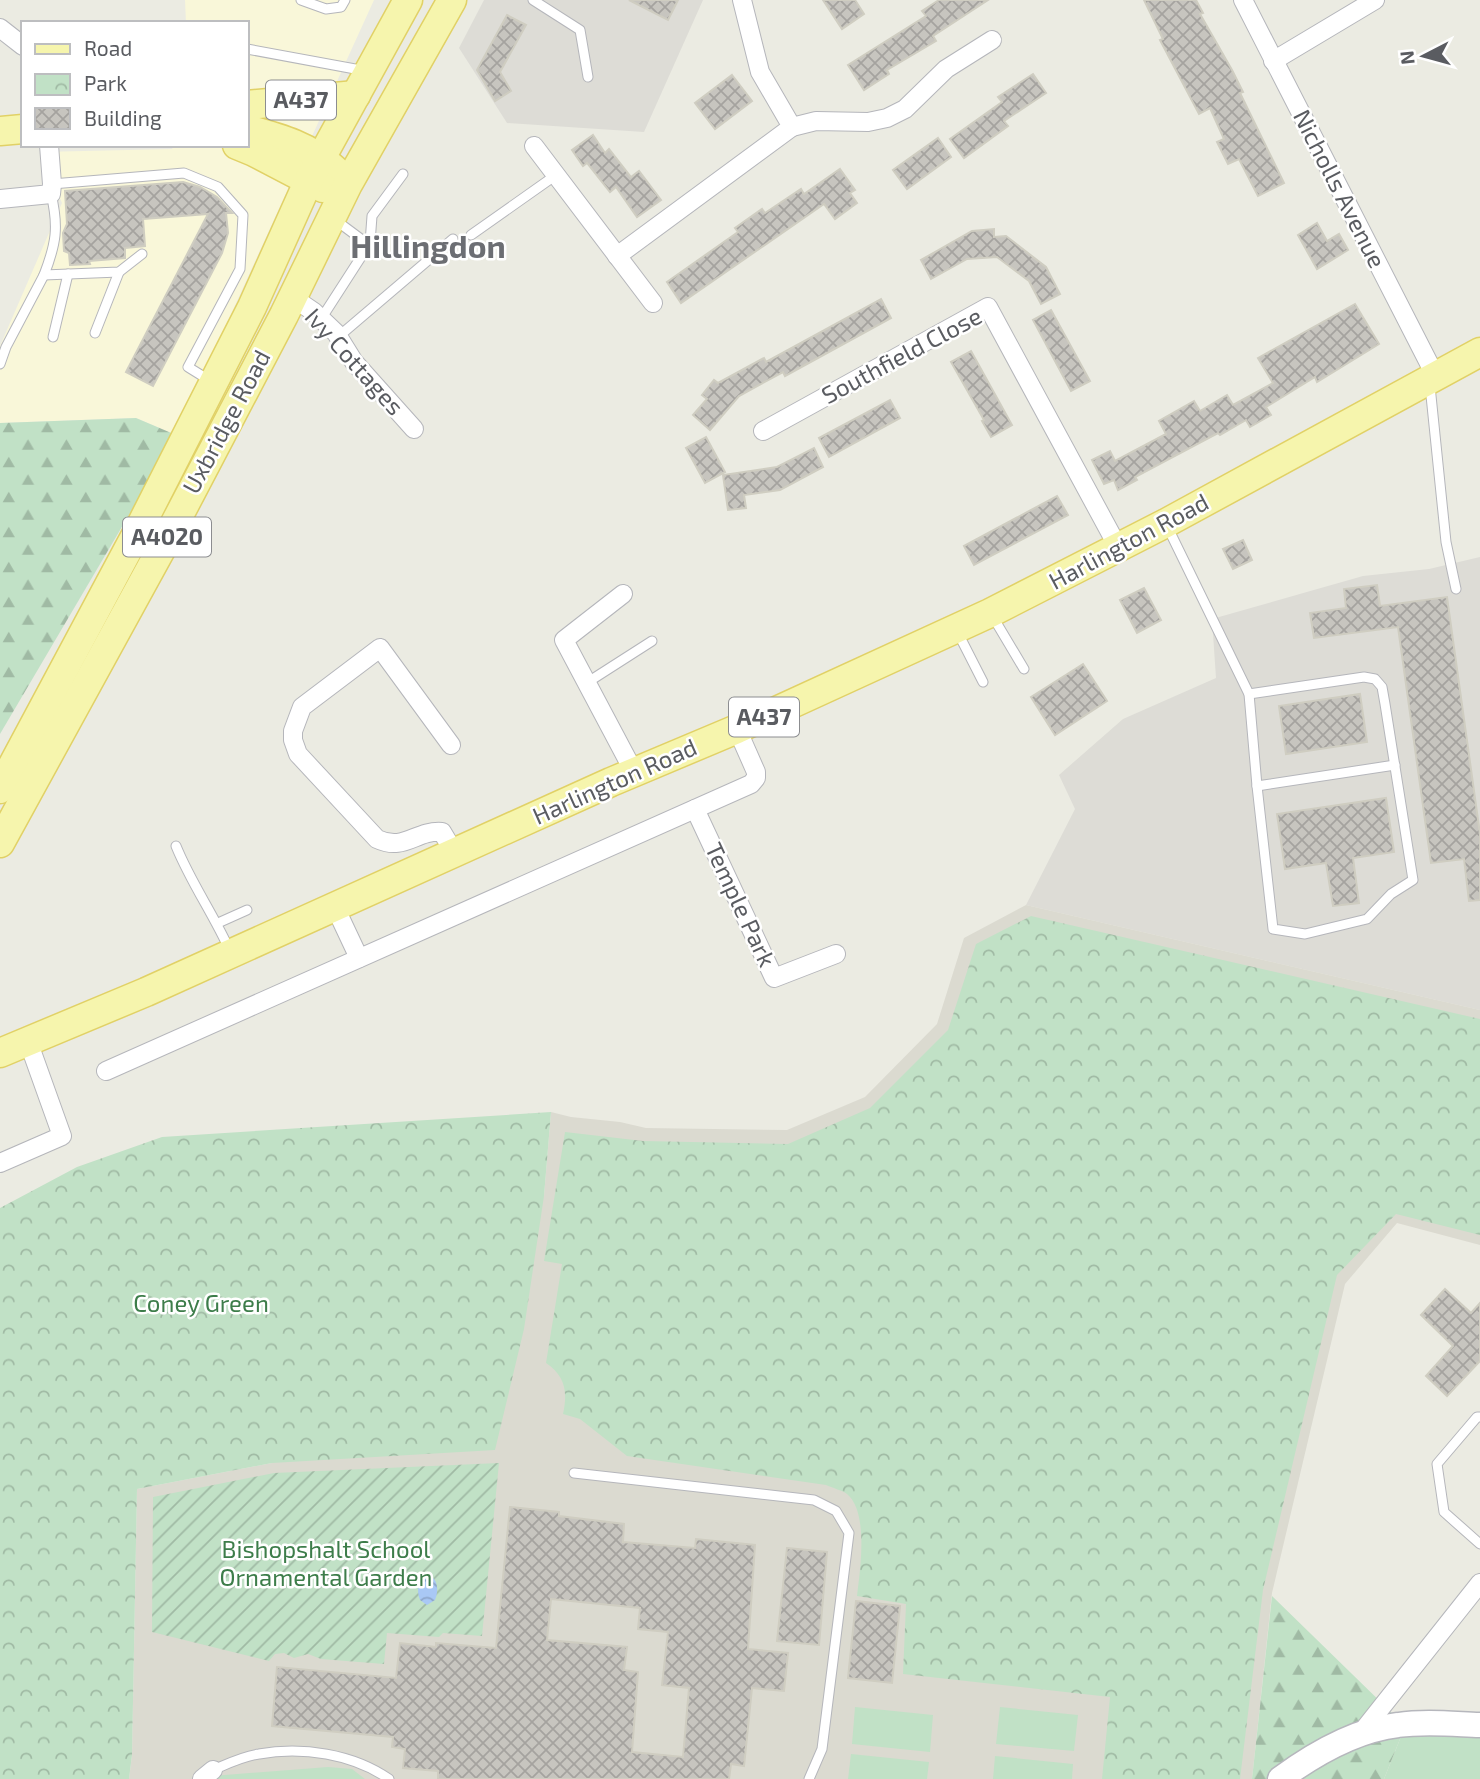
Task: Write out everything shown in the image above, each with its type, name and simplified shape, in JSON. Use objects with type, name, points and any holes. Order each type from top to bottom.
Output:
[{"type":"main road","name":"Uxbridge Road","points":[[0,789],[139,529],[269,271],[315,168],[408,0]]},
{"type":"main road","name":"Uxbridge Road","points":[[0,843],[164,544],[340,200],[452,0]]},
{"type":"main road","name":"A437","points":[[248,105],[362,83]]},
{"type":"main road","points":[[0,131],[21,129]]},
{"type":"main road","name":"A437","points":[[248,129],[288,140],[340,200]]},
{"type":"main road","name":"A437","points":[[244,147],[315,168]]},
{"type":"main road","name":"Harlington Road","points":[[0,1053],[146,992],[454,852],[737,729],[990,613],[1166,523],[1480,352]]},
{"type":"street","points":[[742,0],[760,72],[792,127]]},
{"type":"street","name":"Nicholls Avenue","points":[[1243,0],[1432,379]]},
{"type":"street","points":[[1273,61],[1375,0]]},
{"type":"street","points":[[0,28],[21,44]]},
{"type":"street","points":[[617,256],[792,127],[816,121],[868,122],[887,118],[905,109],[946,69],[992,40]]},
{"type":"street","points":[[534,145],[653,303]]},
{"type":"street","points":[[0,199],[51,189],[49,147]]},
{"type":"street","name":"Ivy Cottages","points":[[292,297],[321,319],[338,337],[354,362],[415,429]]},
{"type":"street","name":"Southfield Close","points":[[763,431],[988,307],[1118,547]]},
{"type":"street","points":[[623,594],[564,640],[635,772]]},
{"type":"street","points":[[451,745],[380,648],[302,707],[293,731],[298,754],[377,839],[395,845],[425,833],[442,832],[454,852]]},
{"type":"street","points":[[106,1071],[751,784],[756,778],[756,772],[737,729]]},
{"type":"street","name":"Temple Park","points":[[695,809],[774,978],[836,954]]},
{"type":"street","points":[[335,907],[359,958]]},
{"type":"street","points":[[0,1164],[62,1136],[28,1041]]},
{"type":"street","points":[[1362,1733],[1480,1583]]},
{"type":"street","points":[[1280,1779],[1308,1759],[1362,1733],[1406,1724],[1480,1725]]},
{"type":"lane","points":[[301,0],[326,9],[341,6],[345,0]]},
{"type":"lane","points":[[533,0],[580,30],[589,77]]},
{"type":"lane","points":[[248,49],[362,83]]},
{"type":"lane","points":[[0,365],[6,346],[44,275],[55,239],[57,217],[51,189],[184,173],[218,187],[243,215],[240,269],[188,367],[213,383]]},
{"type":"lane","points":[[321,319],[369,245],[372,216],[403,174]]},
{"type":"lane","points":[[471,235],[556,175]]},
{"type":"lane","points":[[340,200],[369,245]]},
{"type":"lane","points":[[338,337],[453,239]]},
{"type":"lane","points":[[95,333],[119,272],[142,254]]},
{"type":"lane","points":[[44,275],[119,272]]},
{"type":"lane","points":[[53,337],[68,274]]},
{"type":"lane","points":[[1432,379],[1446,542],[1457,589]]},
{"type":"lane","points":[[1166,523],[1249,694],[1256,786],[1273,929],[1305,934],[1367,919],[1391,894],[1413,880],[1382,687],[1375,679],[1364,677],[1249,694]]},
{"type":"lane","points":[[990,613],[1024,669]]},
{"type":"lane","points":[[955,629],[983,682]]},
{"type":"lane","points":[[588,682],[652,641]]},
{"type":"lane","points":[[1256,786],[1395,765]]},
{"type":"lane","points":[[176,846],[188,876],[218,923],[231,953]]},
{"type":"lane","points":[[218,923],[247,910]]},
{"type":"lane","points":[[1480,1417],[1477,1417],[1437,1464],[1444,1512],[1480,1544]]},
{"type":"lane","points":[[574,1473],[814,1500],[835,1511],[849,1534],[822,1749],[809,1779]]},
{"type":"lane","points":[[208,1775],[256,1754],[296,1752],[356,1761],[372,1767],[389,1779]]},
{"type":"shaded area","points":[[185,0],[374,0],[176,435],[136,418],[0,423],[0,346],[62,203],[40,152],[248,147],[248,21],[186,21]]},
{"type":"shaded area","points":[[484,0],[703,0],[644,132],[507,123],[459,48]]},
{"type":"shaded area","points":[[1480,557],[1480,1010],[1026,905],[1075,809],[1059,775],[1123,719],[1216,678],[1212,619],[1363,576],[1429,569]]},
{"type":"shaded area","points":[[1026,905],[1480,1010],[1480,1245],[1397,1223],[1345,1284],[1272,1593],[1252,1779],[129,1779],[132,1755],[137,1489],[272,1463],[544,1196],[551,1112],[646,1128],[787,1130],[865,1097],[937,1024],[964,938]]},
{"type":"green space","points":[[136,418],[176,435],[0,734],[0,423]]},
{"type":"green space","points":[[1031,916],[1480,1019],[1480,1235],[1396,1214],[1337,1275],[1263,1590],[1240,1779],[1102,1779],[1110,1697],[903,1674],[906,1604],[857,1596],[861,1528],[854,1503],[847,1494],[826,1485],[627,1456],[580,1419],[563,1414],[564,1385],[557,1373],[546,1363],[562,1264],[544,1261],[565,1132],[643,1141],[788,1144],[870,1108],[948,1030],[976,944]]},
{"type":"green space","name":"Coney Green","points":[[551,1112],[544,1196],[524,1329],[495,1450],[272,1463],[137,1489],[132,1755],[129,1779],[0,1779],[0,1208],[77,1167],[162,1137]]},
{"type":"green space","name":"Bishopshalt School Ornamental Garden","points":[[499,1463],[482,1636],[443,1633],[439,1637],[387,1633],[384,1664],[321,1659],[308,1654],[294,1658],[284,1653],[275,1654],[269,1661],[152,1632],[153,1497],[274,1473]]},
{"type":"green space","points":[[1272,1596],[1391,1712],[1395,1725],[1406,1724],[1384,1779],[1252,1779]]},
{"type":"green space","points":[[855,1707],[933,1715],[930,1752],[852,1744]]},
{"type":"green space","points":[[1000,1707],[1078,1715],[1074,1751],[996,1744]]},
{"type":"green space","points":[[1406,1724],[1480,1725],[1480,1779],[1384,1779]]},
{"type":"green space","points":[[851,1754],[929,1762],[927,1779],[848,1779]]},
{"type":"green space","points":[[995,1756],[1073,1764],[1072,1779],[993,1779]]},
{"type":"green space","points":[[328,1767],[352,1769],[365,1779],[210,1779],[212,1776]]},
{"type":"water","points":[[428,1574],[436,1582],[437,1592],[435,1600],[427,1605],[420,1600],[418,1589],[422,1579]]},
{"type":"building","points":[[629,0],[678,0],[668,20]]},
{"type":"building","points":[[823,0],[855,0],[864,14],[842,29]]},
{"type":"building","points":[[939,0],[988,0],[933,36],[936,41],[887,70],[889,74],[864,90],[848,65],[926,16],[922,11]]},
{"type":"building","points":[[1144,0],[1196,0],[1203,13],[1200,14],[1243,92],[1240,93],[1284,183],[1258,196],[1239,159],[1228,164],[1217,142],[1224,139],[1210,108],[1199,114],[1160,40],[1163,39]]},
{"type":"building","points":[[507,15],[526,25],[500,72],[511,91],[495,101],[477,70]]},
{"type":"building","points":[[1033,74],[1046,93],[1004,121],[1008,126],[964,158],[950,139],[1002,102],[998,97]]},
{"type":"building","points":[[732,75],[752,101],[715,129],[695,103]]},
{"type":"building","points":[[593,135],[605,153],[609,149],[631,177],[639,171],[661,200],[637,217],[616,187],[610,192],[587,163],[583,166],[572,150]]},
{"type":"building","points":[[938,138],[951,157],[907,189],[893,170]]},
{"type":"building","points":[[840,169],[855,190],[850,193],[857,203],[835,219],[824,204],[681,303],[667,282],[738,232],[735,228],[762,209],[765,213],[801,189],[804,194]]},
{"type":"building","points":[[183,182],[200,187],[217,197],[232,213],[226,213],[228,233],[222,253],[153,386],[126,372],[208,214],[143,219],[145,246],[125,248],[125,258],[70,265],[69,253],[64,251],[63,233],[67,224],[65,191]]},
{"type":"building","points":[[1317,223],[1327,241],[1339,234],[1348,250],[1317,269],[1298,235]]},
{"type":"building","points":[[994,229],[994,237],[1006,236],[1046,267],[1060,294],[1041,304],[1029,281],[997,257],[967,259],[931,279],[921,260],[972,231]]},
{"type":"building","points":[[881,299],[891,318],[785,376],[783,372],[739,396],[710,430],[693,415],[707,399],[702,395],[714,380],[718,383],[764,358],[766,362]]},
{"type":"building","points":[[1355,304],[1379,344],[1317,382],[1315,377],[1266,407],[1271,415],[1250,427],[1246,420],[1220,435],[1218,433],[1135,477],[1137,480],[1118,490],[1114,480],[1104,484],[1092,460],[1110,451],[1115,461],[1166,434],[1159,421],[1194,401],[1200,411],[1227,395],[1233,405],[1273,383],[1258,358]]},
{"type":"building","points":[[1051,310],[1090,381],[1071,391],[1033,320]]},
{"type":"building","points":[[971,351],[1012,425],[991,437],[951,362]]},
{"type":"building","points":[[890,400],[900,418],[829,457],[819,438]]},
{"type":"building","points":[[706,437],[725,472],[705,483],[686,448]]},
{"type":"building","points":[[814,448],[823,467],[780,490],[744,495],[746,508],[728,510],[723,475],[777,467]]},
{"type":"building","points":[[1057,496],[1068,515],[974,565],[964,546]]},
{"type":"building","points":[[1243,540],[1252,560],[1233,569],[1223,549]]},
{"type":"building","points":[[1377,585],[1380,606],[1447,597],[1480,834],[1480,900],[1469,901],[1464,859],[1431,863],[1398,627],[1314,638],[1310,613],[1346,608],[1344,589]]},
{"type":"building","points":[[1144,588],[1161,620],[1137,633],[1120,600]]},
{"type":"building","points":[[1083,664],[1107,701],[1055,735],[1031,697]]},
{"type":"building","points":[[1360,694],[1367,742],[1286,754],[1279,706]]},
{"type":"building","points":[[1386,798],[1394,852],[1353,858],[1359,903],[1333,906],[1326,863],[1285,869],[1277,814]]},
{"type":"building","points":[[1445,1289],[1471,1313],[1480,1303],[1480,1361],[1447,1396],[1426,1376],[1453,1346],[1421,1315]]},
{"type":"building","points":[[510,1507],[559,1512],[559,1516],[624,1524],[623,1542],[695,1548],[696,1539],[755,1545],[748,1649],[788,1653],[784,1691],[752,1688],[744,1766],[731,1764],[729,1779],[438,1779],[438,1771],[403,1768],[405,1749],[392,1747],[393,1737],[272,1726],[277,1667],[396,1678],[400,1643],[436,1647],[436,1643],[496,1648]],"holes":[[[551,1599],[640,1608],[638,1629],[668,1632],[662,1685],[689,1688],[683,1757],[632,1752],[638,1672],[624,1670],[627,1647],[547,1640]]]},
{"type":"building","points":[[787,1548],[827,1552],[819,1645],[777,1641]]},
{"type":"building","points":[[856,1601],[900,1606],[892,1683],[848,1678]]},
{"type":"district","name":"Hillingdon","points":[[428,247]]}]
